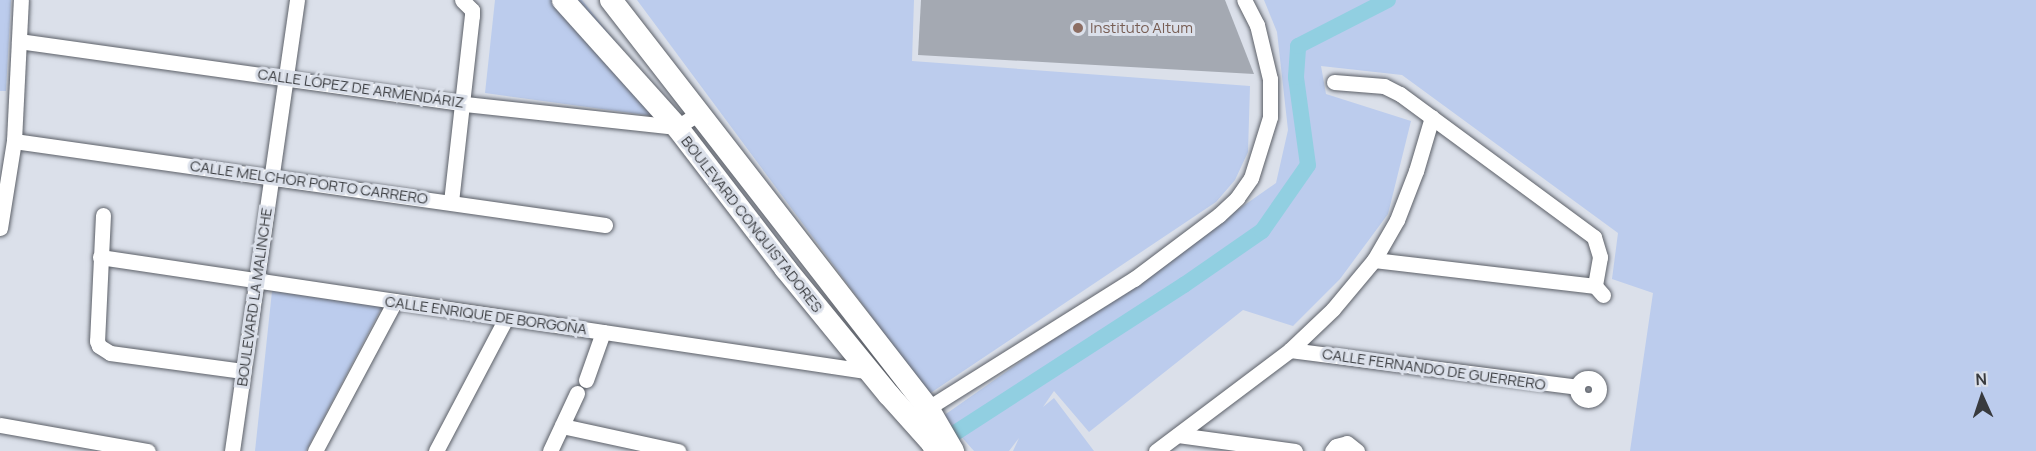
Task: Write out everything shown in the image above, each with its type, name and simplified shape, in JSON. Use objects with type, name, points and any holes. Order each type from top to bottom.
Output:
[{"type":"street","points":[[0,228],[14,141],[7,104],[19,41],[21,0]]},
{"type":"street","name":"BOULEVARD LA MALINCHE","points":[[232,451],[297,0]]},
{"type":"street","points":[[451,202],[465,104],[472,16],[472,10],[462,0]]},
{"type":"street","name":"BOULEVARD CONQUISTADORES","points":[[563,0],[677,128],[785,268],[936,451]]},
{"type":"street","name":"BOULEVARD CONQUISTADORES","points":[[611,0],[928,408],[953,451]]},
{"type":"street","points":[[928,408],[1134,279],[1219,215],[1237,198],[1251,178],[1270,117],[1270,79],[1257,25],[1244,0]]},
{"type":"street","name":"CALLE LÓPEZ DE ARMENDÁRIZ","points":[[19,41],[465,104],[677,128]]},
{"type":"street","points":[[1334,82],[1384,86],[1432,117],[1594,237],[1600,256],[1599,291],[1374,260]]},
{"type":"street","points":[[677,128],[699,113]]},
{"type":"street","points":[[1156,451],[1290,350],[1333,309],[1374,260],[1397,220],[1416,171],[1432,117]]},
{"type":"street","name":"CALLE MELCHOR PORTO CARRERO","points":[[14,141],[272,175],[605,225]]},
{"type":"street","points":[[104,215],[97,333],[99,346],[110,353],[243,370]]},
{"type":"street","name":"CALLE ENRIQUE DE BORGOÑA","points":[[100,257],[872,372]]},
{"type":"street","points":[[315,451],[395,301]]},
{"type":"street","points":[[436,451],[506,318]]},
{"type":"street","points":[[586,380],[603,332]]},
{"type":"street","name":"CALLE FERNANDO DE GUERRERO","points":[[1290,350],[1577,387]]},
{"type":"street","points":[[549,451],[577,393]]},
{"type":"street","points":[[0,425],[148,451]]},
{"type":"street","points":[[562,426],[678,451]]},
{"type":"street","points":[[1178,435],[1295,451]]},
{"type":"street","points":[[1332,451],[1336,446],[1347,443],[1358,451]]},
{"type":"shaded area","points":[[0,0],[11,0],[6,91],[0,91]]},
{"type":"shaded area","points":[[495,0],[582,0],[658,94],[653,116],[485,93]]},
{"type":"shaded area","points":[[637,0],[914,0],[912,61],[1250,86],[1248,152],[1235,180],[1216,202],[929,394]]},
{"type":"shaded area","points":[[1264,0],[2036,0],[2036,451],[1630,451],[1653,293],[1612,279],[1618,233],[1402,75],[1321,66],[1326,94],[1411,121],[1388,214],[1340,279],[1293,326],[1243,310],[1089,432],[1054,391],[1043,407],[1054,398],[1094,451],[1013,451],[1019,438],[1009,451],[974,451],[943,416],[1276,183],[1288,130],[1277,32]]},
{"type":"shaded area","points":[[272,291],[382,307],[306,451],[255,451]]},
{"type":"building","name":"Instituto Altum","points":[[921,0],[1225,0],[1254,74],[918,55]]},
{"type":"waterway","points":[[955,433],[1184,285],[1262,231],[1308,165],[1296,77],[1298,46],[1388,0]]},
{"type":"place","name":"Instituto Altum","points":[[1078,28]]}]
